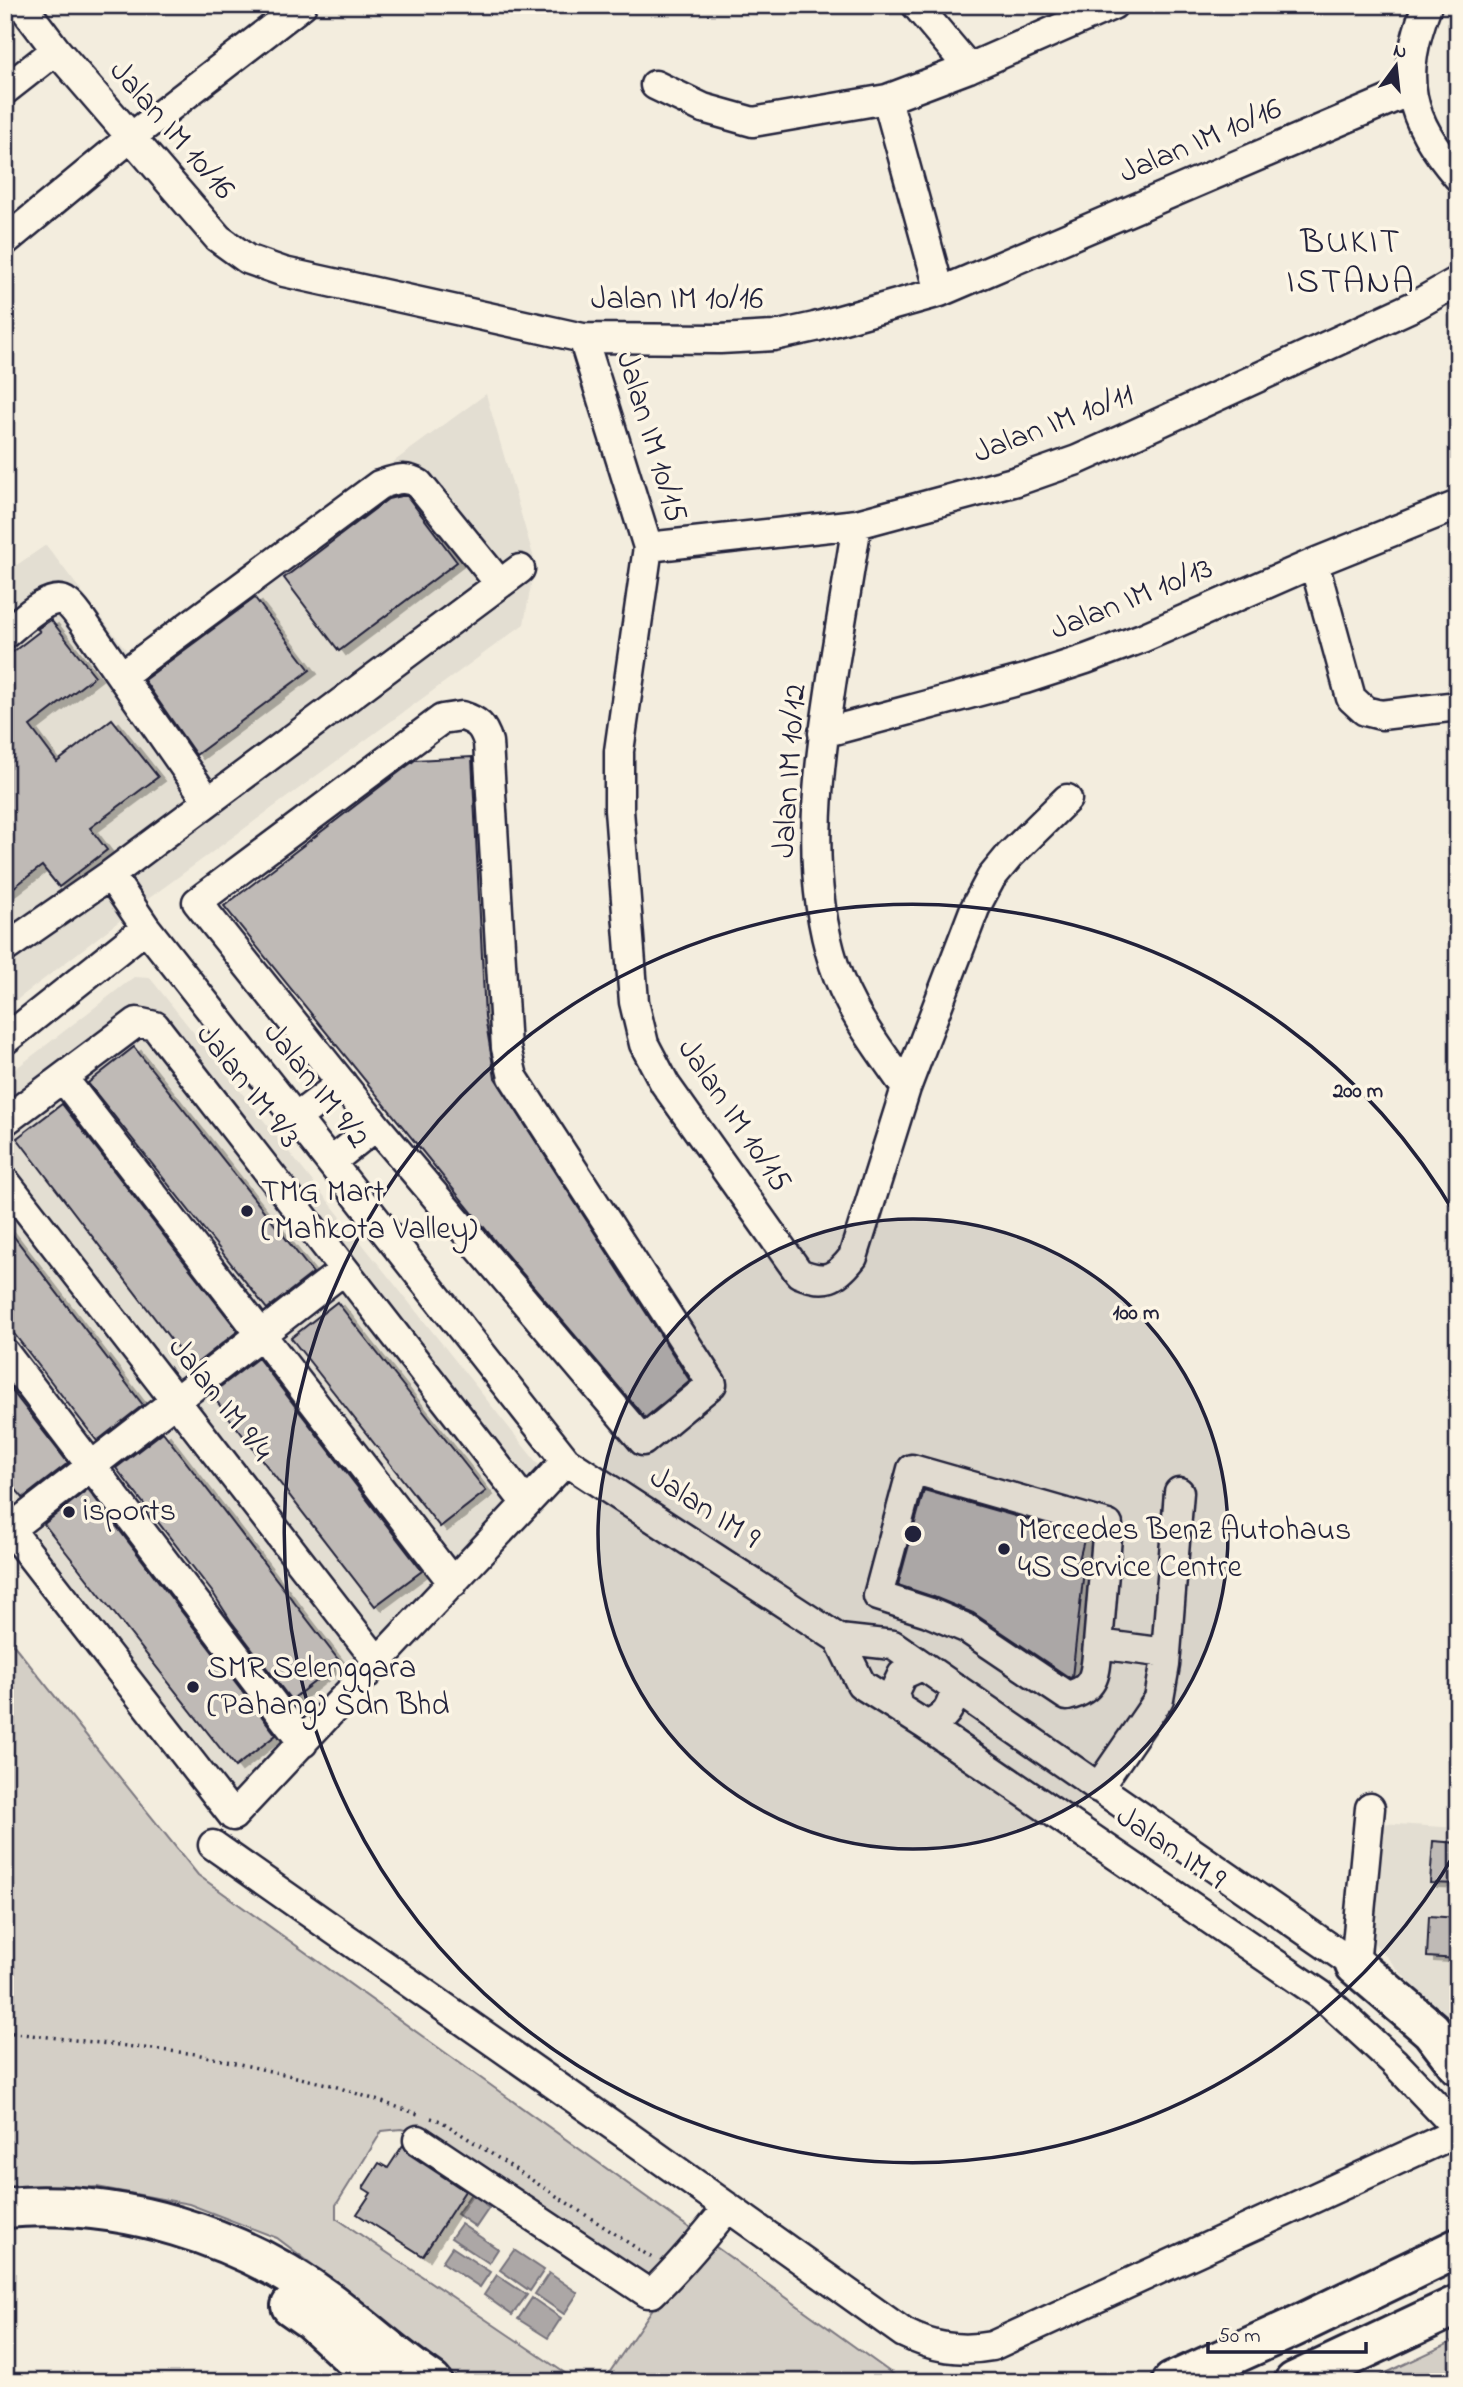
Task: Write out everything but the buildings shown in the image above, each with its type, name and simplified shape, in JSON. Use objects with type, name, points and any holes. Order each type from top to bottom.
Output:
[{"type":"highway","points":[[1354,1965],[1431,2029],[1458,2065]]},
{"type":"highway","points":[[5,2208],[28,2206],[111,2212],[189,2230],[259,2258],[330,2302],[401,2361],[432,2382]]},
{"type":"highway","points":[[1292,2328],[1427,2244],[1458,2218]]},
{"type":"highway","points":[[5,2230],[27,2227],[87,2229],[158,2243],[219,2262],[269,2290],[311,2320],[379,2382]]},
{"type":"highway","points":[[1172,2382],[1458,2248]]},
{"type":"highway","points":[[1294,2382],[1458,2305]]},
{"type":"street","name":"Jalan IM 10/16","points":[[23,5],[55,50],[218,238],[247,259],[284,272],[583,338],[720,340],[774,336],[940,292],[1410,91]]},
{"type":"street","points":[[916,5],[969,68]]},
{"type":"street","points":[[655,85],[703,108],[753,122],[887,99],[969,68],[1113,5]]},
{"type":"street","points":[[1427,5],[1411,56],[1410,91],[1420,121],[1437,153],[1458,177]]},
{"type":"street","points":[[5,241],[296,7]]},
{"type":"street","points":[[5,90],[55,50]]},
{"type":"street","points":[[887,99],[940,292]]},
{"type":"street","name":"Jalan IM 10/11","points":[[648,547],[857,524],[1017,481],[1077,460],[1416,306],[1458,281]]},
{"type":"street","name":"Jalan IM 10/15","points":[[583,338],[648,547],[619,763],[619,810],[633,988],[644,1044],[665,1084],[799,1273],[821,1279],[833,1276],[842,1272],[853,1257],[905,1088],[975,908],[990,878],[1067,799]]},
{"type":"street","points":[[5,948],[110,875],[510,577],[419,484],[411,479],[400,478],[379,485],[121,676]]},
{"type":"street","name":"Jalan IM 10/13","points":[[823,733],[1025,679],[1086,659],[1458,505]]},
{"type":"street","name":"Jalan IM 10/12","points":[[857,524],[823,733],[817,805],[821,911],[834,965],[857,1016],[905,1088]]},
{"type":"street","points":[[1314,563],[1351,698],[1365,710],[1381,715],[1458,706]]},
{"type":"street","points":[[5,634],[47,601],[66,601],[208,801]]},
{"type":"street","points":[[462,716],[483,727],[488,742],[506,1048],[513,1077],[712,1384],[643,1441],[376,1126],[197,902],[443,719],[462,716]]},
{"type":"street","name":"Jalan IM 9/2","points":[[110,875],[146,928],[566,1461]]},
{"type":"street","points":[[5,1040],[146,928]]},
{"type":"street","name":"Jalan IM 9/3","points":[[5,1121],[136,1022],[155,1026],[525,1503]]},
{"type":"street","points":[[63,1078],[453,1583]]},
{"type":"street","points":[[296,1118],[342,1083]]},
{"type":"street","points":[[331,1162],[376,1126]]},
{"type":"street","name":"Jalan IM 9/4","points":[[5,1181],[378,1662]]},
{"type":"street","points":[[344,1270],[92,1466],[7,1526],[233,1816],[566,1461]]},
{"type":"street","points":[[5,1353],[303,1743]]},
{"type":"street","name":"Jalan IM 9","points":[[566,1461],[839,1639],[893,1645],[1354,1965]]},
{"type":"street","points":[[912,1469],[1108,1525],[1098,1644],[1094,1679],[1082,1693],[1067,1696],[966,1628],[878,1596],[912,1469]]},
{"type":"street","points":[[1098,1787],[1159,1699],[1166,1653],[1179,1492]]},
{"type":"street","name":"Jalan IM 9","points":[[839,1639],[861,1684],[927,1726],[1321,1995],[1394,2062],[1458,2131]]},
{"type":"street","points":[[1098,1644],[1166,1653]]},
{"type":"street","points":[[898,1707],[894,1692],[902,1675],[922,1666]]},
{"type":"street","points":[[927,1726],[943,1718],[951,1706],[956,1688]]},
{"type":"street","points":[[1354,1965],[1370,1808]]},
{"type":"street","points":[[213,1845],[904,2333],[924,2343],[969,2350],[992,2346],[1458,2131]]},
{"type":"street","points":[[418,2140],[648,2293],[652,2293],[673,2273],[728,2207]]},
{"type":"path","points":[[5,2032],[196,2054],[331,2085],[441,2122],[673,2273]]},
{"type":"shaded area","points":[[486,394],[535,562],[524,624],[148,899],[5,1009],[5,573],[46,545],[130,655]]},
{"type":"shaded area","points":[[134,977],[150,978],[546,1474],[240,1830],[215,1819],[5,1549],[5,1077]]},
{"type":"shaded area","points":[[5,1634],[198,1875],[901,2382],[603,2382],[662,2295],[429,2136],[401,2129],[382,2131],[336,2205],[336,2218],[578,2382],[466,2382],[445,2369],[277,2238],[189,2204],[97,2187],[5,2193]]},
{"type":"shaded area","points":[[1381,1823],[1458,1828],[1458,2036],[1374,1943]]},
{"type":"shaded area","points":[[473,2191],[488,2201],[485,2205],[489,2208],[476,2227],[457,2214]]},
{"type":"shaded area","points":[[461,2224],[498,2249],[489,2263],[451,2238]]},
{"type":"shaded area","points":[[452,2247],[490,2272],[480,2287],[442,2262]]},
{"type":"shaded area","points":[[514,2250],[544,2270],[530,2291],[500,2270]]},
{"type":"shaded area","points":[[549,2273],[578,2293],[564,2314],[535,2294]]},
{"type":"shaded area","points":[[497,2275],[527,2295],[512,2315],[484,2295]]},
{"type":"shaded area","points":[[532,2298],[561,2318],[548,2338],[518,2319]]},
{"type":"shaded area","points":[[1458,2339],[1458,2382],[1367,2382]]},
{"type":"place","name":"TMG Mart (Mahkota Valley)","points":[[247,1211]]},
{"type":"place","name":"isports","points":[[69,1512]]},
{"type":"place","name":"Mercedes Benz Autohaus 4S Service Centre","points":[[1004,1549]]},
{"type":"place","name":"SMR Selenggara (Pahang) Sdn Bhd","points":[[193,1687]]},
{"type":"district","name":"BUKIT ISTANA","points":[[1351,263]]}]
